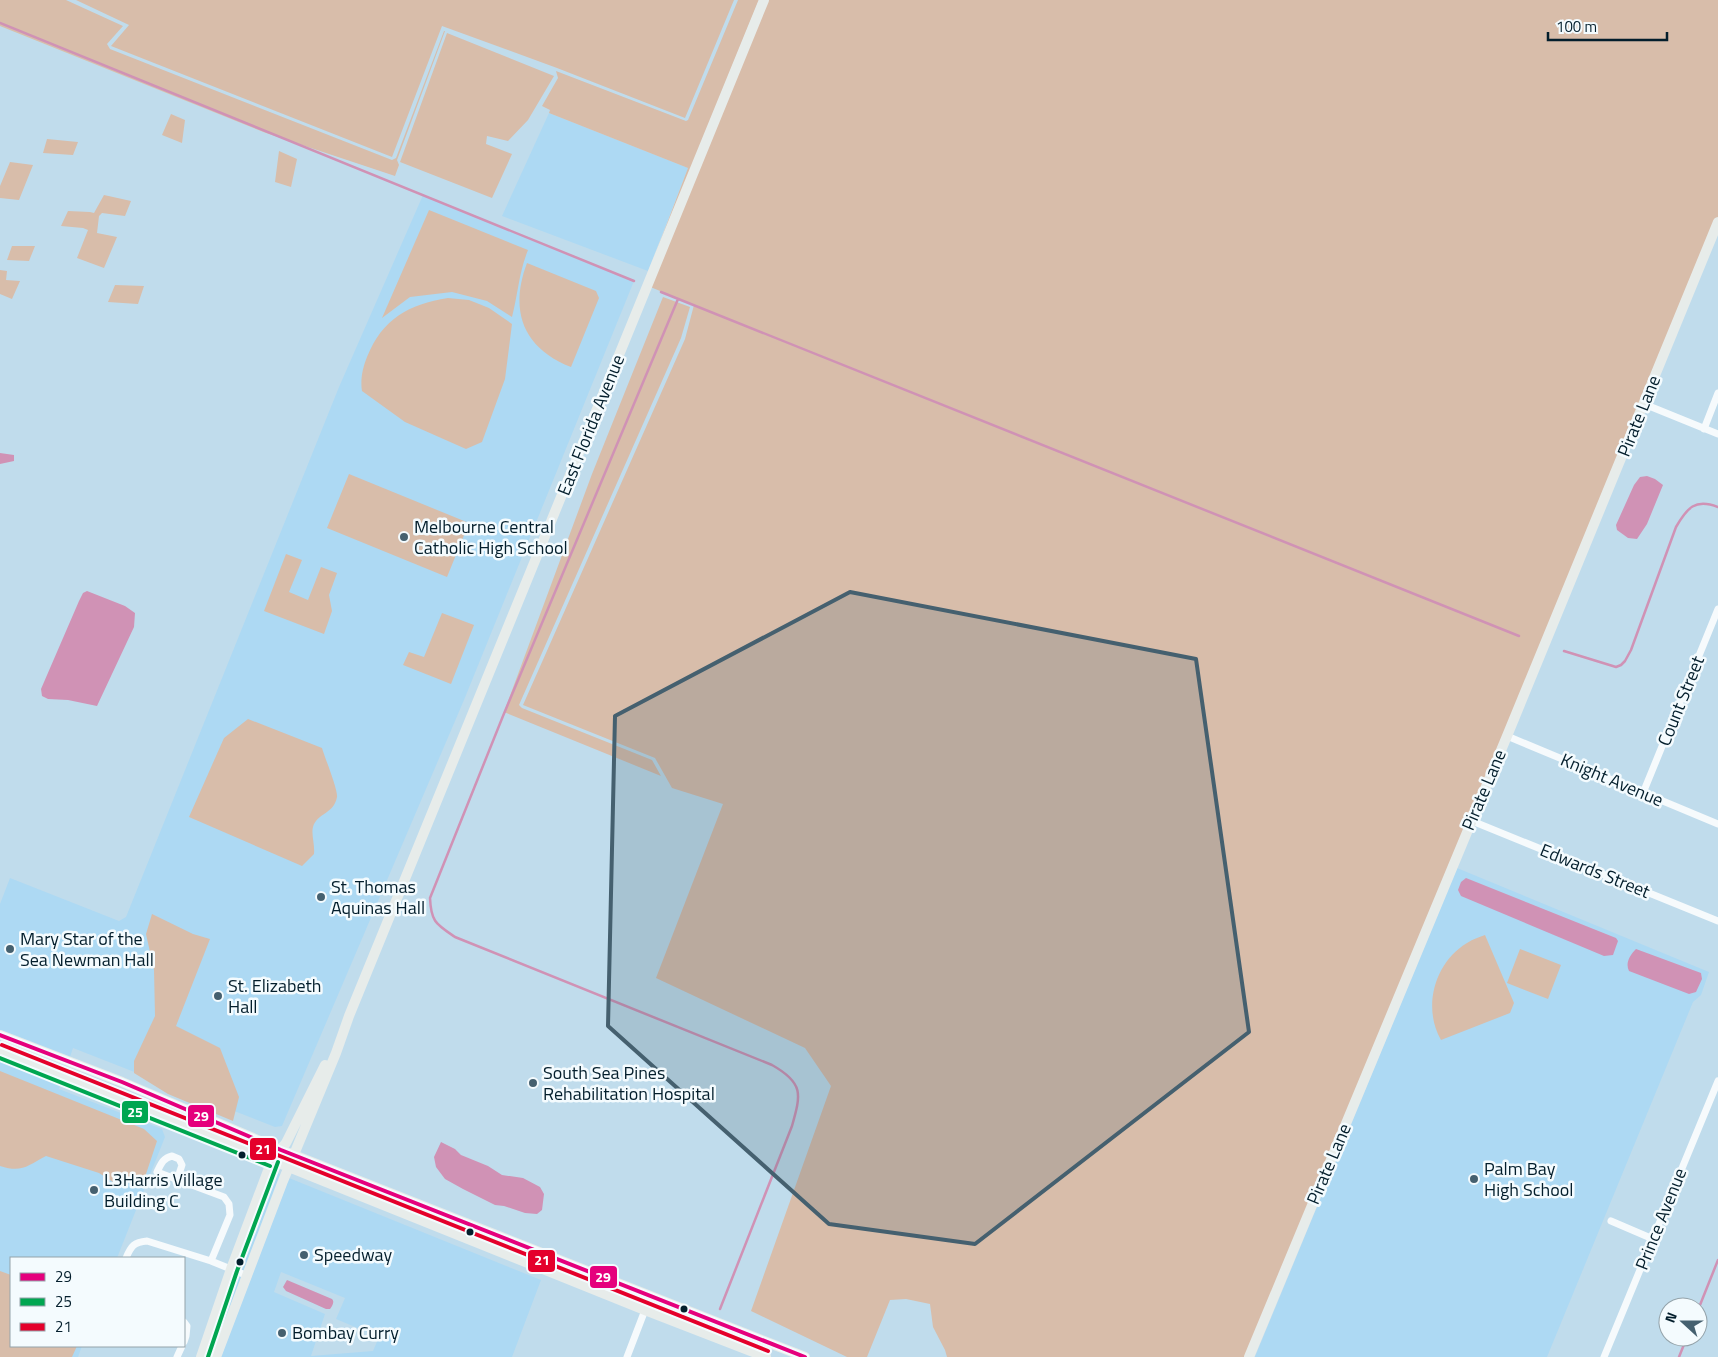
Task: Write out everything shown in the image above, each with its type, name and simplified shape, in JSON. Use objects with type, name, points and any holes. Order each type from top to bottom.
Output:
[{"type":"street","name":"East Florida Avenue","points":[[216,1357],[293,1155],[336,1053],[349,1016],[764,0]]},
{"type":"street","name":"Pirate Lane","points":[[1249,1357],[1718,222]]},
{"type":"street","points":[[1704,429],[1718,394]]},
{"type":"street","points":[[1644,404],[1718,434]]},
{"type":"street","name":"Count Street","points":[[1643,793],[1718,609]]},
{"type":"street","name":"Knight Avenue","points":[[1507,736],[1718,824]]},
{"type":"street","name":"Edwards Street","points":[[1472,821],[1718,921]]},
{"type":"street","name":"East Florida Avenue","points":[[272,1160],[281,1150],[349,1016]]},
{"type":"street","points":[[0,1035],[122,1082],[293,1155],[805,1357]]},
{"type":"street","points":[[0,1051],[766,1357]]},
{"type":"street","name":"Prince Avenue","points":[[1604,1357],[1718,1081]]},
{"type":"street","points":[[201,1357],[231,1268],[272,1160]]},
{"type":"street","points":[[177,1180],[224,1197],[229,1204],[230,1215],[211,1261]]},
{"type":"street","points":[[1611,1221],[1653,1239]]},
{"type":"street","points":[[126,1257],[130,1247],[137,1242],[147,1241],[211,1261],[248,1276]]},
{"type":"street","points":[[627,1357],[650,1297]]},
{"type":"street","points":[[185,1323],[187,1326],[185,1339]]},
{"type":"highlighted area","points":[[850,592],[1196,659],[1249,1032],[975,1244],[829,1224],[608,1026],[615,716]]},
{"type":"shaded area","points":[[0,0],[66,0],[123,26],[107,44],[110,49],[392,160],[396,158],[445,31],[397,160],[399,165],[395,176],[266,133],[0,26]]},
{"type":"shaded area","points":[[76,0],[734,0],[685,118],[442,26],[392,157],[111,46],[129,25]]},
{"type":"shaded area","points":[[738,0],[759,0],[649,271],[688,168],[549,113],[550,110],[542,106],[558,78],[556,71],[686,121],[688,120]]},
{"type":"shaded area","points":[[764,0],[1718,0],[1718,222],[1249,1357],[947,1357],[933,1327],[930,1304],[906,1299],[890,1300],[867,1357],[847,1357],[751,1311],[831,1086],[805,1048],[656,978],[723,804],[672,788],[655,758],[523,705],[685,339],[694,305],[648,286]]},
{"type":"shaded area","points":[[447,33],[554,76],[528,120],[508,141],[487,136],[486,144],[512,154],[492,198],[400,162]]},
{"type":"shaded area","points":[[549,113],[688,168],[648,271],[502,216]]},
{"type":"shaded area","points":[[171,114],[185,120],[182,143],[162,135]]},
{"type":"shaded area","points":[[47,139],[78,142],[73,155],[43,153]]},
{"type":"shaded area","points":[[279,151],[297,159],[291,187],[275,182]]},
{"type":"shaded area","points":[[10,162],[33,165],[19,200],[0,198],[0,186]]},
{"type":"shaded area","points":[[104,195],[131,201],[125,216],[102,213],[99,216],[97,233],[117,237],[104,268],[77,258],[88,230],[61,226],[68,211],[94,213]]},
{"type":"shaded area","name":"Melbourne Central Catholic High School","points":[[423,195],[634,281],[464,700],[282,1126],[275,1127],[73,1048],[59,1089],[162,1129],[165,1137],[117,1257],[10,1257],[10,1347],[82,1347],[78,1357],[0,1357],[0,904],[10,878],[119,921],[126,917],[339,387]]},
{"type":"shaded area","points":[[429,210],[528,250],[512,317],[487,301],[452,292],[410,297],[382,318]]},
{"type":"shaded area","points":[[12,246],[35,246],[29,261],[7,260]]},
{"type":"shaded area","points":[[527,263],[596,291],[599,298],[571,367],[541,349],[531,338],[524,326],[520,312],[520,297]]},
{"type":"shaded area","points":[[0,270],[7,271],[6,280],[20,281],[12,299],[0,294]]},
{"type":"shaded area","points":[[115,285],[144,286],[138,304],[108,302]]},
{"type":"shaded area","points":[[663,297],[690,307],[681,338],[519,705],[522,708],[652,760],[661,776],[504,712],[592,474]]},
{"type":"shaded area","points":[[448,298],[469,300],[489,308],[512,324],[505,379],[482,442],[466,449],[405,422],[362,391],[362,373],[367,357],[373,344],[389,323],[409,309],[421,304]]},
{"type":"shaded area","points":[[0,453],[14,455],[14,461],[0,464]]},
{"type":"shaded area","points":[[349,474],[469,523],[447,577],[327,528]]},
{"type":"shaded area","points":[[1647,476],[1663,485],[1647,524],[1637,539],[1628,538],[1617,530],[1616,525],[1634,485],[1640,477]]},
{"type":"shaded area","points":[[286,554],[302,560],[289,592],[308,600],[321,567],[337,573],[329,595],[332,611],[324,634],[264,611]]},
{"type":"shaded area","points":[[87,591],[125,606],[135,613],[134,627],[97,706],[68,700],[48,699],[42,696],[41,689],[79,601],[83,593]]},
{"type":"shaded area","points":[[442,613],[474,625],[451,684],[403,665],[409,652],[424,657]]},
{"type":"shaded area","points":[[248,719],[322,748],[337,797],[333,807],[315,822],[313,827],[314,854],[302,866],[189,817],[224,738]]},
{"type":"shaded area","name":"Palm Bay High School","points":[[1457,868],[1709,972],[1701,995],[1693,1002],[1547,1357],[1255,1357]]},
{"type":"shaded area","points":[[1466,878],[1616,938],[1618,941],[1613,955],[1604,956],[1461,896],[1458,890],[1461,882]]},
{"type":"shaded area","points":[[152,914],[193,934],[210,939],[176,1026],[220,1048],[239,1097],[233,1121],[168,1094],[134,1073],[134,1061],[155,1016],[154,970],[146,934]]},
{"type":"shaded area","points":[[1485,935],[1514,1003],[1510,1013],[1441,1040],[1435,1027],[1432,1000],[1440,973],[1456,951],[1469,942]]},
{"type":"shaded area","points":[[1520,949],[1561,965],[1548,999],[1507,983]]},
{"type":"shaded area","points":[[1636,949],[1701,973],[1702,979],[1696,992],[1689,994],[1629,971],[1629,959]]},
{"type":"shaded area","points":[[0,1071],[144,1129],[157,1141],[144,1180],[113,1182],[99,1173],[46,1156],[19,1169],[0,1166]]},
{"type":"shaded area","points":[[441,1142],[455,1149],[461,1155],[488,1166],[502,1175],[523,1178],[540,1187],[544,1194],[542,1210],[537,1214],[525,1213],[495,1205],[445,1179],[436,1167],[434,1157]]},
{"type":"shaded area","points":[[273,1171],[280,1174],[211,1357],[205,1357]]},
{"type":"shaded area","points":[[289,1178],[541,1280],[512,1357],[221,1357]],"holes":[[[281,1272],[345,1298],[336,1319],[379,1337],[373,1351],[311,1356],[325,1314],[274,1292]]]},
{"type":"shaded area","points":[[0,1271],[10,1275],[10,1347],[77,1347],[72,1357],[0,1357]]},
{"type":"shaded area","points":[[287,1280],[332,1299],[332,1307],[326,1309],[286,1291],[283,1287]]},
{"type":"waterway","points":[[0,23],[634,281]]},
{"type":"waterway","points":[[661,292],[1519,636]]},
{"type":"waterway","points":[[678,299],[503,716],[430,898],[433,917],[436,922],[455,937],[772,1065],[782,1071],[795,1084],[798,1097],[792,1126],[720,1309]]},
{"type":"waterway","points":[[1564,651],[1616,667],[1621,665],[1631,650],[1680,520],[1692,506],[1710,504],[1718,507]]},
{"type":"waterway","points":[[1703,1297],[1718,1260]]},
{"type":"waterway","points":[[1679,1357],[1683,1347]]},
{"type":"transit line","name":"29","points":[[0,1035],[122,1082],[281,1150],[805,1357]]},
{"type":"transit line","name":"21","points":[[2,1045],[768,1351]]},
{"type":"transit line","name":"25","points":[[0,1058],[270,1166]]},
{"type":"transit line","name":"25","points":[[208,1357],[237,1271],[278,1162]]},
{"type":"place","name":"Melbourne Central Catholic High School","points":[[404,537]]},
{"type":"place","name":"St. Thomas Aquinas Hall","points":[[321,897]]},
{"type":"place","name":"Mary Star of the Sea Newman Hall","points":[[10,949]]},
{"type":"place","name":"St. Elizabeth Hall","points":[[218,996]]},
{"type":"place","name":"South Sea Pines Rehabilitation Hospital","points":[[533,1083]]},
{"type":"place","name":"Palm Bay High School","points":[[1474,1179]]},
{"type":"place","name":"L3Harris Village Building C","points":[[94,1190]]},
{"type":"place","name":"Speedway","points":[[304,1255]]},
{"type":"place","name":"Bombay Curry","points":[[282,1333]]}]
